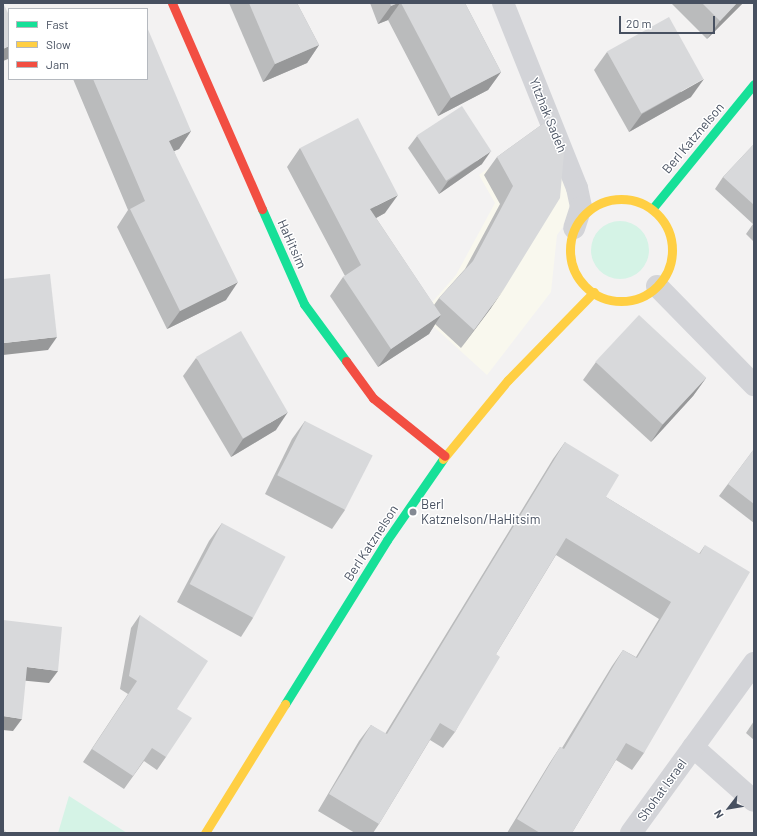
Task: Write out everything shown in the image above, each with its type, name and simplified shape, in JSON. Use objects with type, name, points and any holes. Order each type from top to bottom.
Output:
[{"type":"street","name":"HaHitsim","points":[[172,3],[304,304],[373,398],[445,456]]},
{"type":"street","name":"Yitzhak Sadeh","points":[[503,3],[577,188],[581,207],[574,228]]},
{"type":"street","name":"Berl Katznelson","points":[[652,209],[754,84]]},
{"type":"street","points":[[614,198],[631,199],[652,209],[660,216],[670,230],[673,247],[671,264],[664,280],[636,299],[620,301],[603,298],[577,277],[571,261],[570,244],[574,228],[584,214],[598,204],[614,198]]},
{"type":"street","points":[[657,286],[754,385]]},
{"type":"street","name":"Berl Katznelson","points":[[205,833],[387,540],[445,456],[508,380],[594,292]]},
{"type":"street","name":"Shohat Israel","points":[[631,833],[754,663]]},
{"type":"street","name":"Shohat Israel","points":[[693,747],[754,801]]},
{"type":"shaded area","points":[[539,131],[559,167],[571,203],[566,223],[557,235],[551,292],[487,375],[421,315],[456,275],[495,203],[479,175]]},
{"type":"green space","points":[[614,221],[626,221],[641,229],[649,244],[649,256],[641,271],[626,279],[614,279],[599,271],[591,256],[591,244],[599,229]]},
{"type":"green space","points":[[69,796],[127,833],[58,833]]},
{"type":"building","points":[[3,3],[8,13],[8,46],[3,49]]},
{"type":"building","points":[[249,3],[297,3],[319,45],[275,64]]},
{"type":"building","points":[[390,3],[398,3],[391,6]]},
{"type":"building","points":[[401,3],[465,3],[501,72],[451,98]]},
{"type":"building","points":[[702,3],[737,3],[720,21]]},
{"type":"building","points":[[669,17],[703,79],[641,114],[607,51]]},
{"type":"building","points":[[148,29],[191,131],[169,141],[238,282],[180,311],[130,209],[145,201],[93,80],[148,80]]},
{"type":"building","points":[[462,106],[491,151],[446,181],[417,135]]},
{"type":"building","points":[[358,118],[398,195],[370,209],[441,315],[391,349],[343,277],[361,265],[300,148]]},
{"type":"building","points":[[544,123],[564,153],[560,198],[504,289],[474,330],[439,298],[473,261],[513,186],[497,157]]},
{"type":"building","points":[[754,144],[754,205],[723,177]]},
{"type":"building","points":[[50,274],[57,337],[4,343],[3,279]]},
{"type":"building","points":[[639,315],[706,378],[663,425],[595,362]]},
{"type":"building","points":[[241,331],[288,412],[243,438],[196,357]]},
{"type":"building","points":[[305,421],[373,456],[345,510],[277,475]]},
{"type":"building","points":[[565,442],[619,475],[606,497],[700,554],[705,545],[750,572],[644,753],[626,743],[572,833],[540,833],[517,819],[560,747],[564,749],[623,650],[637,658],[671,602],[566,538],[496,654],[500,657],[455,732],[440,723],[379,824],[329,794],[371,725],[387,734]]},
{"type":"building","points":[[754,449],[754,504],[728,484]]},
{"type":"building","points":[[222,523],[286,557],[253,618],[190,584]]},
{"type":"building","points":[[140,615],[208,661],[177,709],[192,718],[166,757],[152,748],[133,776],[92,749],[137,681],[129,676]]},
{"type":"building","points":[[3,620],[62,627],[58,671],[27,667],[22,719],[3,716]]},
{"type":"traffic: fast","points":[[652,209],[754,84]]},
{"type":"traffic: fast","points":[[262,209],[304,304],[346,361]]},
{"type":"traffic: fast","points":[[285,704],[387,540],[443,459]]},
{"type":"traffic: slow","points":[[621,199],[641,203],[649,207],[657,214],[664,222],[668,230],[672,250],[668,270],[664,278],[657,286],[649,293],[641,297],[621,301],[601,297],[593,293],[585,286],[578,278],[574,270],[570,250],[574,230],[578,222],[585,214],[593,207],[601,203],[621,199]]},
{"type":"traffic: slow","points":[[443,459],[508,380],[594,292]]},
{"type":"traffic: slow","points":[[205,833],[285,704]]},
{"type":"traffic: jam","points":[[172,3],[262,209]]},
{"type":"traffic: jam","points":[[346,361],[373,398],[445,456]]},
{"type":"place","name":"Berl Katznelson/HaHitsim","points":[[413,512]]}]
